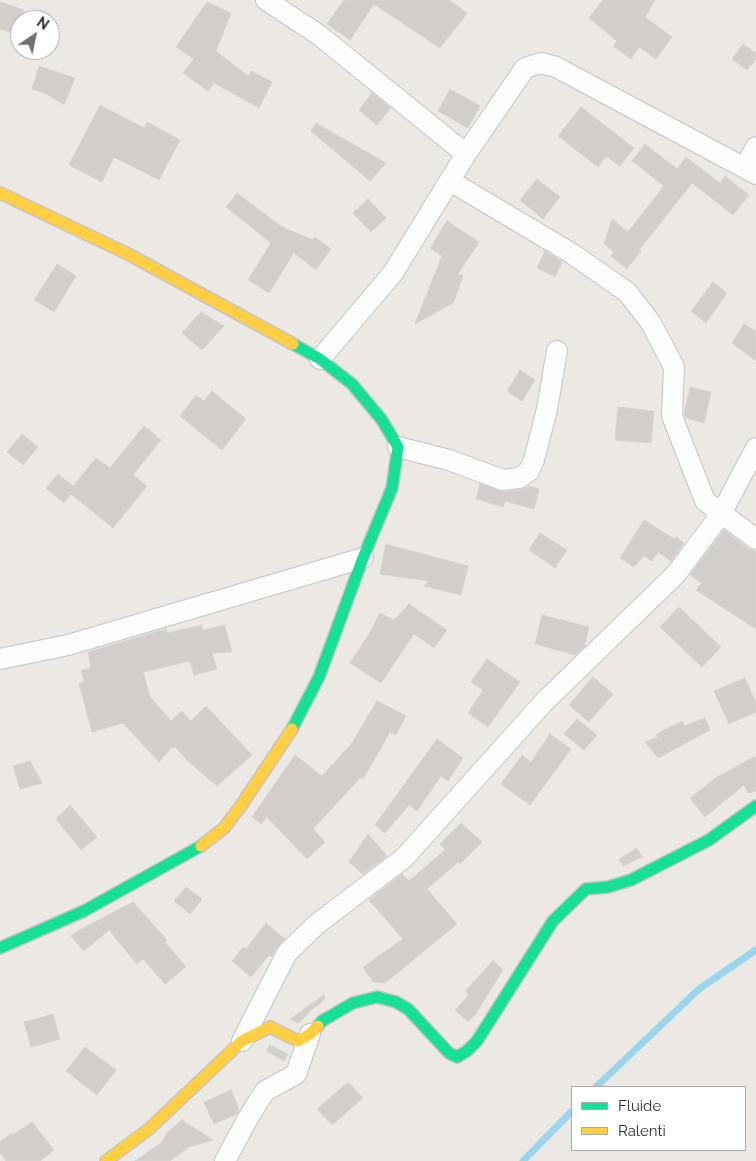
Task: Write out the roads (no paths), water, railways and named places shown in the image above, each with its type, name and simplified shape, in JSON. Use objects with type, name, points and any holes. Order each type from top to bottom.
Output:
[{"type":"street","points":[[266,0],[319,35],[466,154]]},
{"type":"street","points":[[320,359],[393,273],[466,154],[525,68],[541,63],[556,67],[751,171],[756,147]]},
{"type":"street","points":[[450,181],[571,253],[627,292],[651,323],[674,367],[672,416],[705,501],[756,539]]},
{"type":"street","points":[[0,193],[128,254],[320,359],[352,384],[382,420],[398,447],[392,488],[363,558],[319,677],[300,716],[276,755],[224,828],[207,843],[84,911],[0,948]]},
{"type":"street","points":[[398,447],[449,460],[502,480],[520,478],[529,471],[534,460],[547,408],[557,350]]},
{"type":"street","points":[[242,1041],[287,953],[317,924],[404,858],[544,702],[676,574],[721,514],[756,448]]},
{"type":"street","points":[[0,659],[68,645],[363,558]]},
{"type":"street","points":[[106,1161],[149,1129],[242,1041],[270,1027],[298,1041],[310,1034],[322,1020],[353,1002],[377,997],[396,1002],[408,1010],[449,1053],[457,1057],[467,1051],[477,1041],[553,921],[586,889],[608,888],[631,880],[709,840],[756,806]]},
{"type":"street","points":[[225,1161],[265,1091],[296,1074],[310,1034]]},
{"type":"waterway","points":[[597,1086],[699,989],[756,950]]},
{"type":"waterway","points":[[523,1161],[571,1112]]}]
